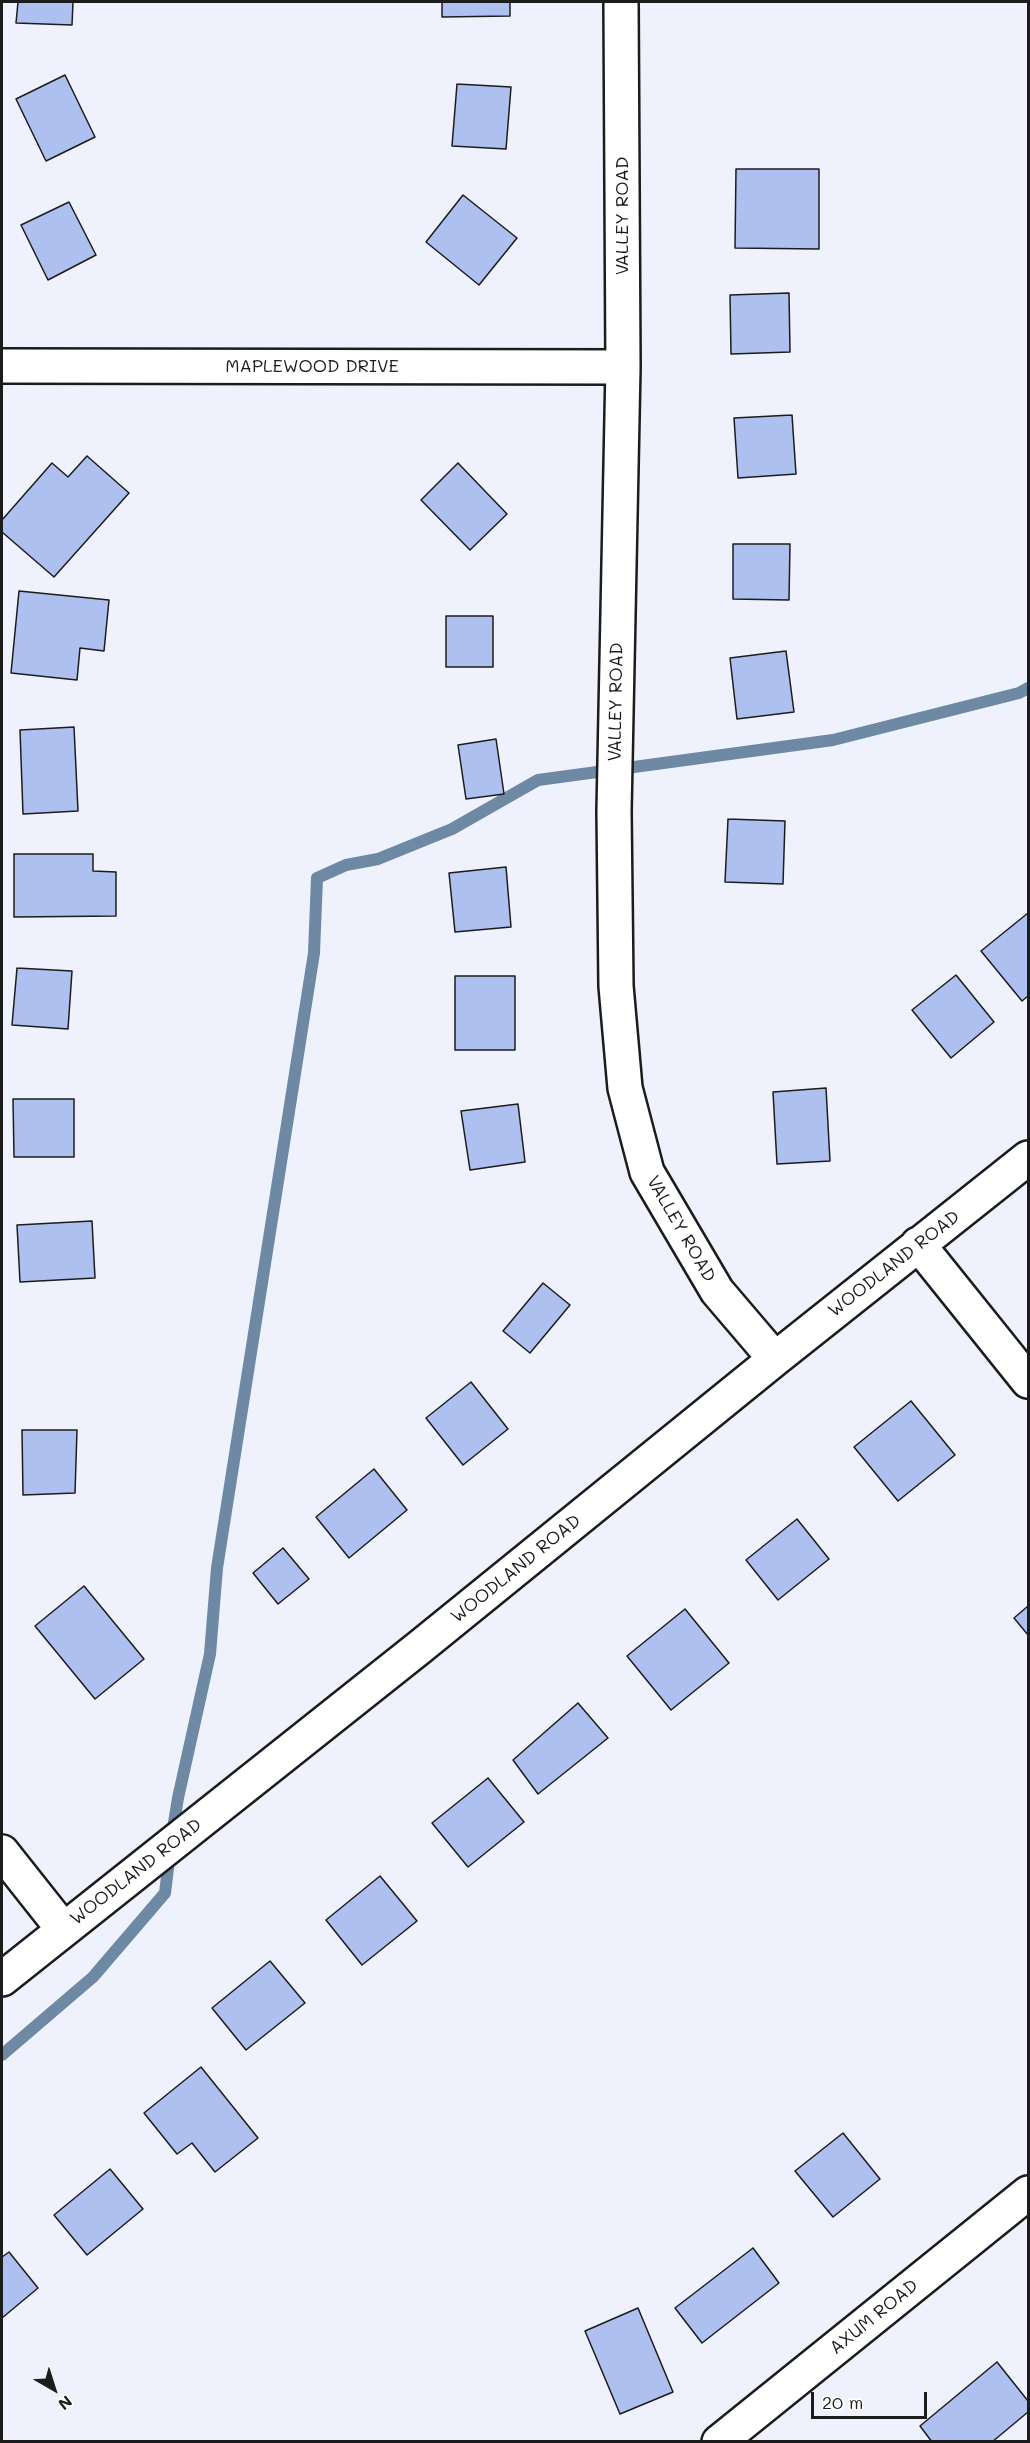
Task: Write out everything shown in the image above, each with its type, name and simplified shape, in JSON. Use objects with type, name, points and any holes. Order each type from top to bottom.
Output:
[{"type":"street","name":"VALLEY ROAD","points":[[621,2],[623,367],[614,811],[615,986],[625,1088],[647,1173],[717,1291],[775,1359]]},
{"type":"street","name":"MAPLEWOOD DRIVE","points":[[2,366],[623,367]]},
{"type":"street","name":"WOODLAND ROAD","points":[[2,1979],[420,1647],[918,1244],[1029,1158]]},
{"type":"street","points":[[918,1244],[1029,1381]]},
{"type":"street","points":[[2,1852],[63,1929]]},
{"type":"street","name":"AXUM ROAD","points":[[719,2442],[1029,2193]]},
{"type":"building","points":[[18,2],[73,2],[72,25],[16,23]]},
{"type":"building","points":[[442,2],[510,2],[510,16],[442,17]]},
{"type":"building","points":[[65,75],[95,137],[46,161],[16,99]]},
{"type":"building","points":[[457,84],[511,87],[506,149],[452,146]]},
{"type":"building","points":[[736,169],[819,169],[819,249],[735,248]]},
{"type":"building","points":[[463,195],[517,238],[479,285],[426,242]]},
{"type":"building","points":[[69,202],[96,255],[48,280],[21,225]]},
{"type":"building","points":[[789,293],[790,352],[731,354],[730,295]]},
{"type":"building","points":[[792,415],[796,474],[738,478],[734,418]]},
{"type":"building","points":[[87,456],[129,493],[54,577],[2,532],[2,520],[52,463],[68,477]]},
{"type":"building","points":[[458,463],[507,514],[470,550],[421,500]]},
{"type":"building","points":[[733,544],[790,544],[789,600],[733,599]]},
{"type":"building","points":[[19,591],[109,600],[104,651],[80,648],[77,680],[11,673]]},
{"type":"building","points":[[446,616],[493,616],[493,667],[446,667]]},
{"type":"building","points":[[786,651],[794,712],[737,719],[730,658]]},
{"type":"building","points":[[74,727],[78,811],[23,814],[20,730]]},
{"type":"building","points":[[496,739],[504,794],[466,799],[458,745]]},
{"type":"building","points":[[728,819],[785,821],[783,884],[725,882]]},
{"type":"building","points":[[14,854],[93,854],[93,871],[116,872],[116,916],[14,917]]},
{"type":"building","points":[[506,867],[511,927],[455,932],[449,873]]},
{"type":"building","points":[[1028,913],[1028,996],[1022,1001],[981,951]]},
{"type":"building","points":[[17,968],[72,971],[68,1029],[12,1025]]},
{"type":"building","points":[[956,975],[994,1022],[951,1058],[912,1010]]},
{"type":"building","points":[[455,976],[515,976],[515,1050],[455,1050]]},
{"type":"building","points":[[826,1088],[830,1161],[777,1164],[773,1092]]},
{"type":"building","points":[[13,1099],[74,1099],[74,1157],[14,1157]]},
{"type":"building","points":[[518,1104],[525,1162],[470,1170],[461,1111]]},
{"type":"building","points":[[92,1221],[95,1278],[20,1282],[17,1225]]},
{"type":"building","points":[[543,1283],[570,1305],[530,1353],[503,1331]]},
{"type":"building","points":[[471,1382],[508,1429],[463,1465],[426,1418]]},
{"type":"building","points":[[911,1401],[955,1455],[898,1501],[854,1447]]},
{"type":"building","points":[[22,1430],[77,1430],[75,1493],[23,1495]]},
{"type":"building","points":[[374,1469],[407,1510],[349,1558],[316,1517]]},
{"type":"building","points":[[797,1519],[829,1559],[778,1600],[746,1560]]},
{"type":"building","points":[[283,1548],[309,1579],[278,1604],[253,1573]]},
{"type":"building","points":[[84,1586],[144,1659],[95,1699],[35,1626]]},
{"type":"building","points":[[1028,1606],[1028,1635],[1014,1618]]},
{"type":"building","points":[[685,1609],[729,1663],[671,1710],[627,1656]]},
{"type":"building","points":[[578,1703],[608,1738],[538,1794],[513,1760]]},
{"type":"building","points":[[488,1778],[524,1822],[468,1867],[432,1823]]},
{"type":"building","points":[[380,1876],[417,1921],[362,1965],[326,1920]]},
{"type":"building","points":[[270,1961],[305,2003],[246,2050],[212,2008]]},
{"type":"building","points":[[201,2067],[258,2138],[215,2172],[192,2143],[177,2154],[144,2113]]},
{"type":"building","points":[[843,2133],[880,2179],[833,2217],[795,2171]]},
{"type":"building","points":[[110,2169],[143,2209],[87,2255],[54,2215]]},
{"type":"building","points":[[753,2248],[779,2283],[702,2343],[675,2308]]},
{"type":"building","points":[[9,2252],[38,2288],[2,2318],[2,2257]]},
{"type":"building","points":[[638,2308],[673,2392],[620,2414],[585,2331]]},
{"type":"building","points":[[997,2362],[1028,2401],[1028,2412],[992,2442],[932,2442],[920,2426]]},
{"type":"waterway","points":[[172,1835],[210,1654],[217,1568],[314,953],[317,878],[346,865],[378,859],[452,829],[538,780],[833,740],[1019,693],[1028,688]]},
{"type":"waterway","points":[[2,2055],[93,1977],[165,1893],[170,1852]]}]
